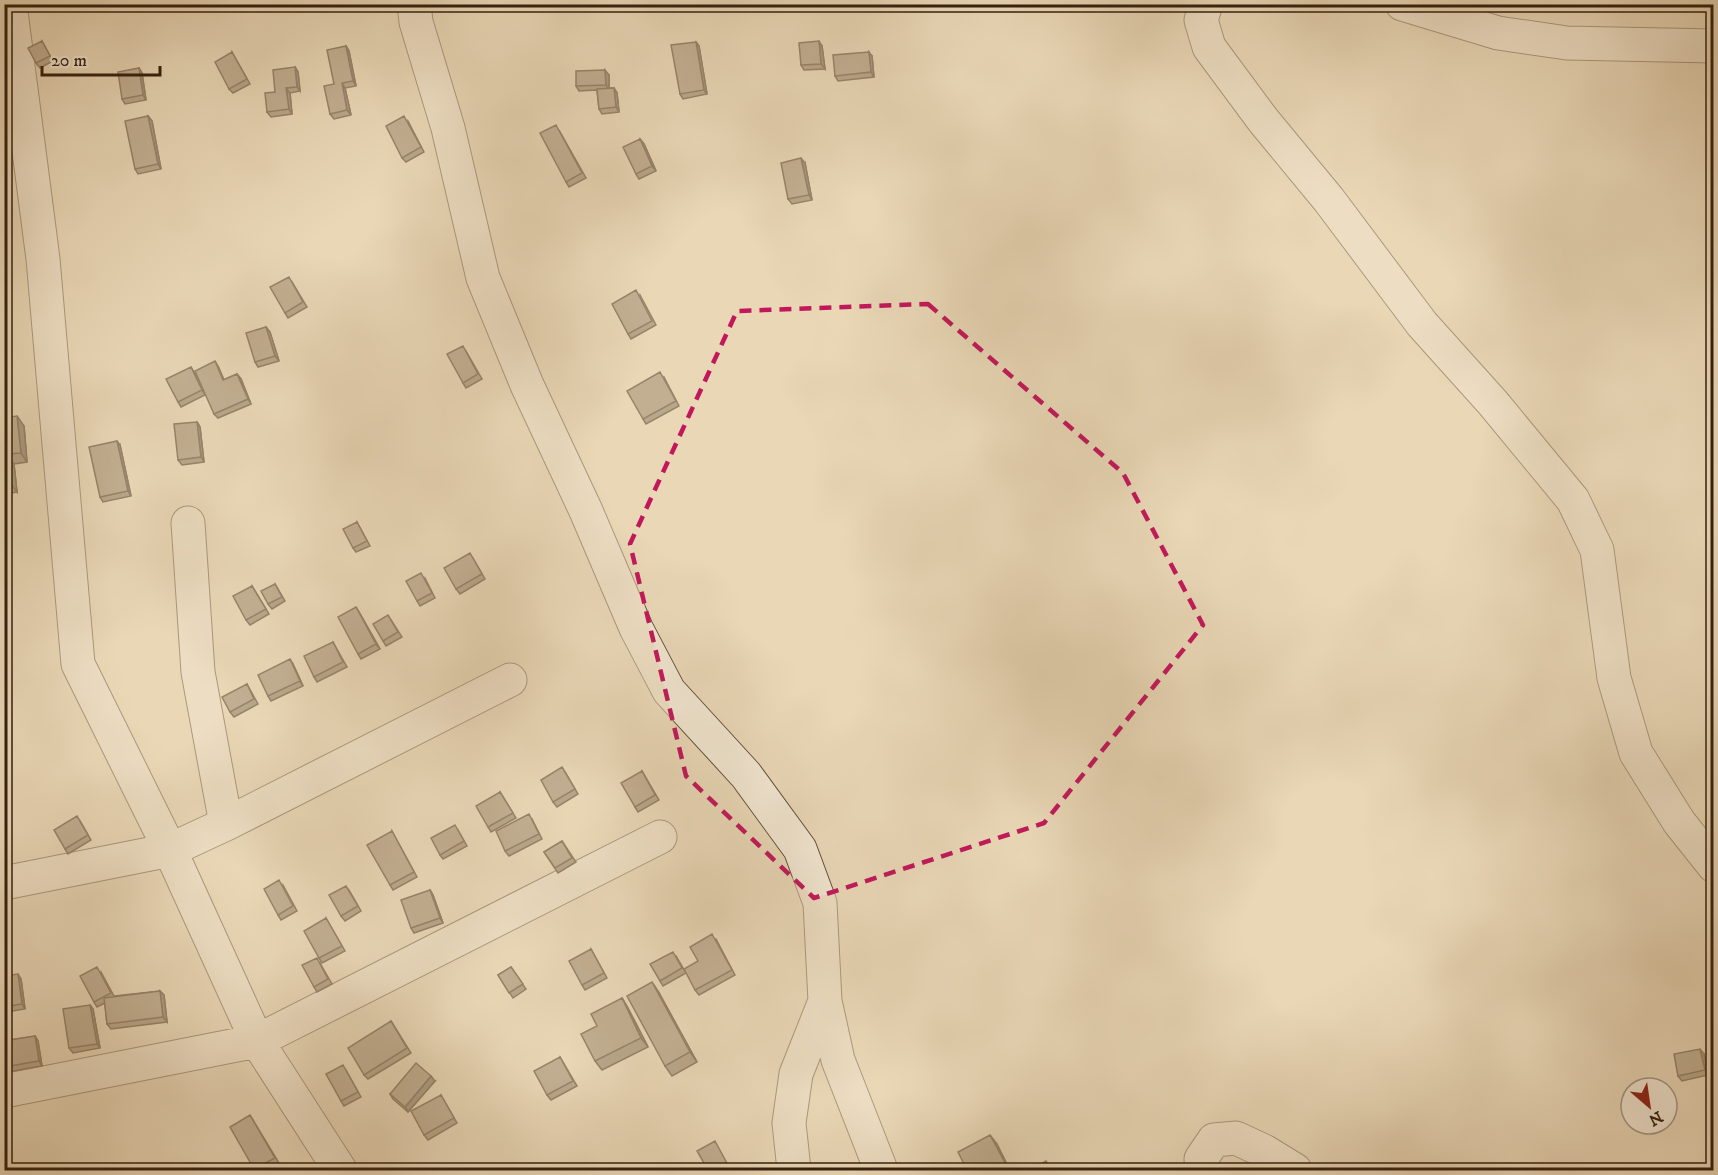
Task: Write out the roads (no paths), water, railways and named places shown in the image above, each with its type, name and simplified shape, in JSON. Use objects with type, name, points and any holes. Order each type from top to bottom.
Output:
[{"type":"street","points":[[10,4],[43,259],[78,664],[170,850],[257,1041],[340,1170]]},
{"type":"street","points":[[414,4],[416,22],[459,170],[483,278],[527,385],[586,511],[636,628],[669,691],[746,775],[800,849],[820,903],[825,1001],[838,1060],[881,1170]]},
{"type":"street","points":[[1206,4],[1201,20],[1209,47],[1222,65],[1263,120],[1329,200],[1422,324],[1493,403],[1573,500],[1597,550],[1614,678],[1636,753],[1679,822],[1713,866]]},
{"type":"street","points":[[1402,4],[1498,33],[1567,43],[1713,46]]},
{"type":"street","points":[[188,523],[198,672],[226,824]]},
{"type":"street","points":[[4,883],[170,850],[510,680]]},
{"type":"street","points":[[4,1091],[257,1041],[660,837]]},
{"type":"street","points":[[794,1170],[789,1123],[796,1074],[825,1001]]},
{"type":"street","points":[[1203,1170],[1201,1159],[1215,1140],[1236,1138],[1264,1151],[1295,1170]]}]
